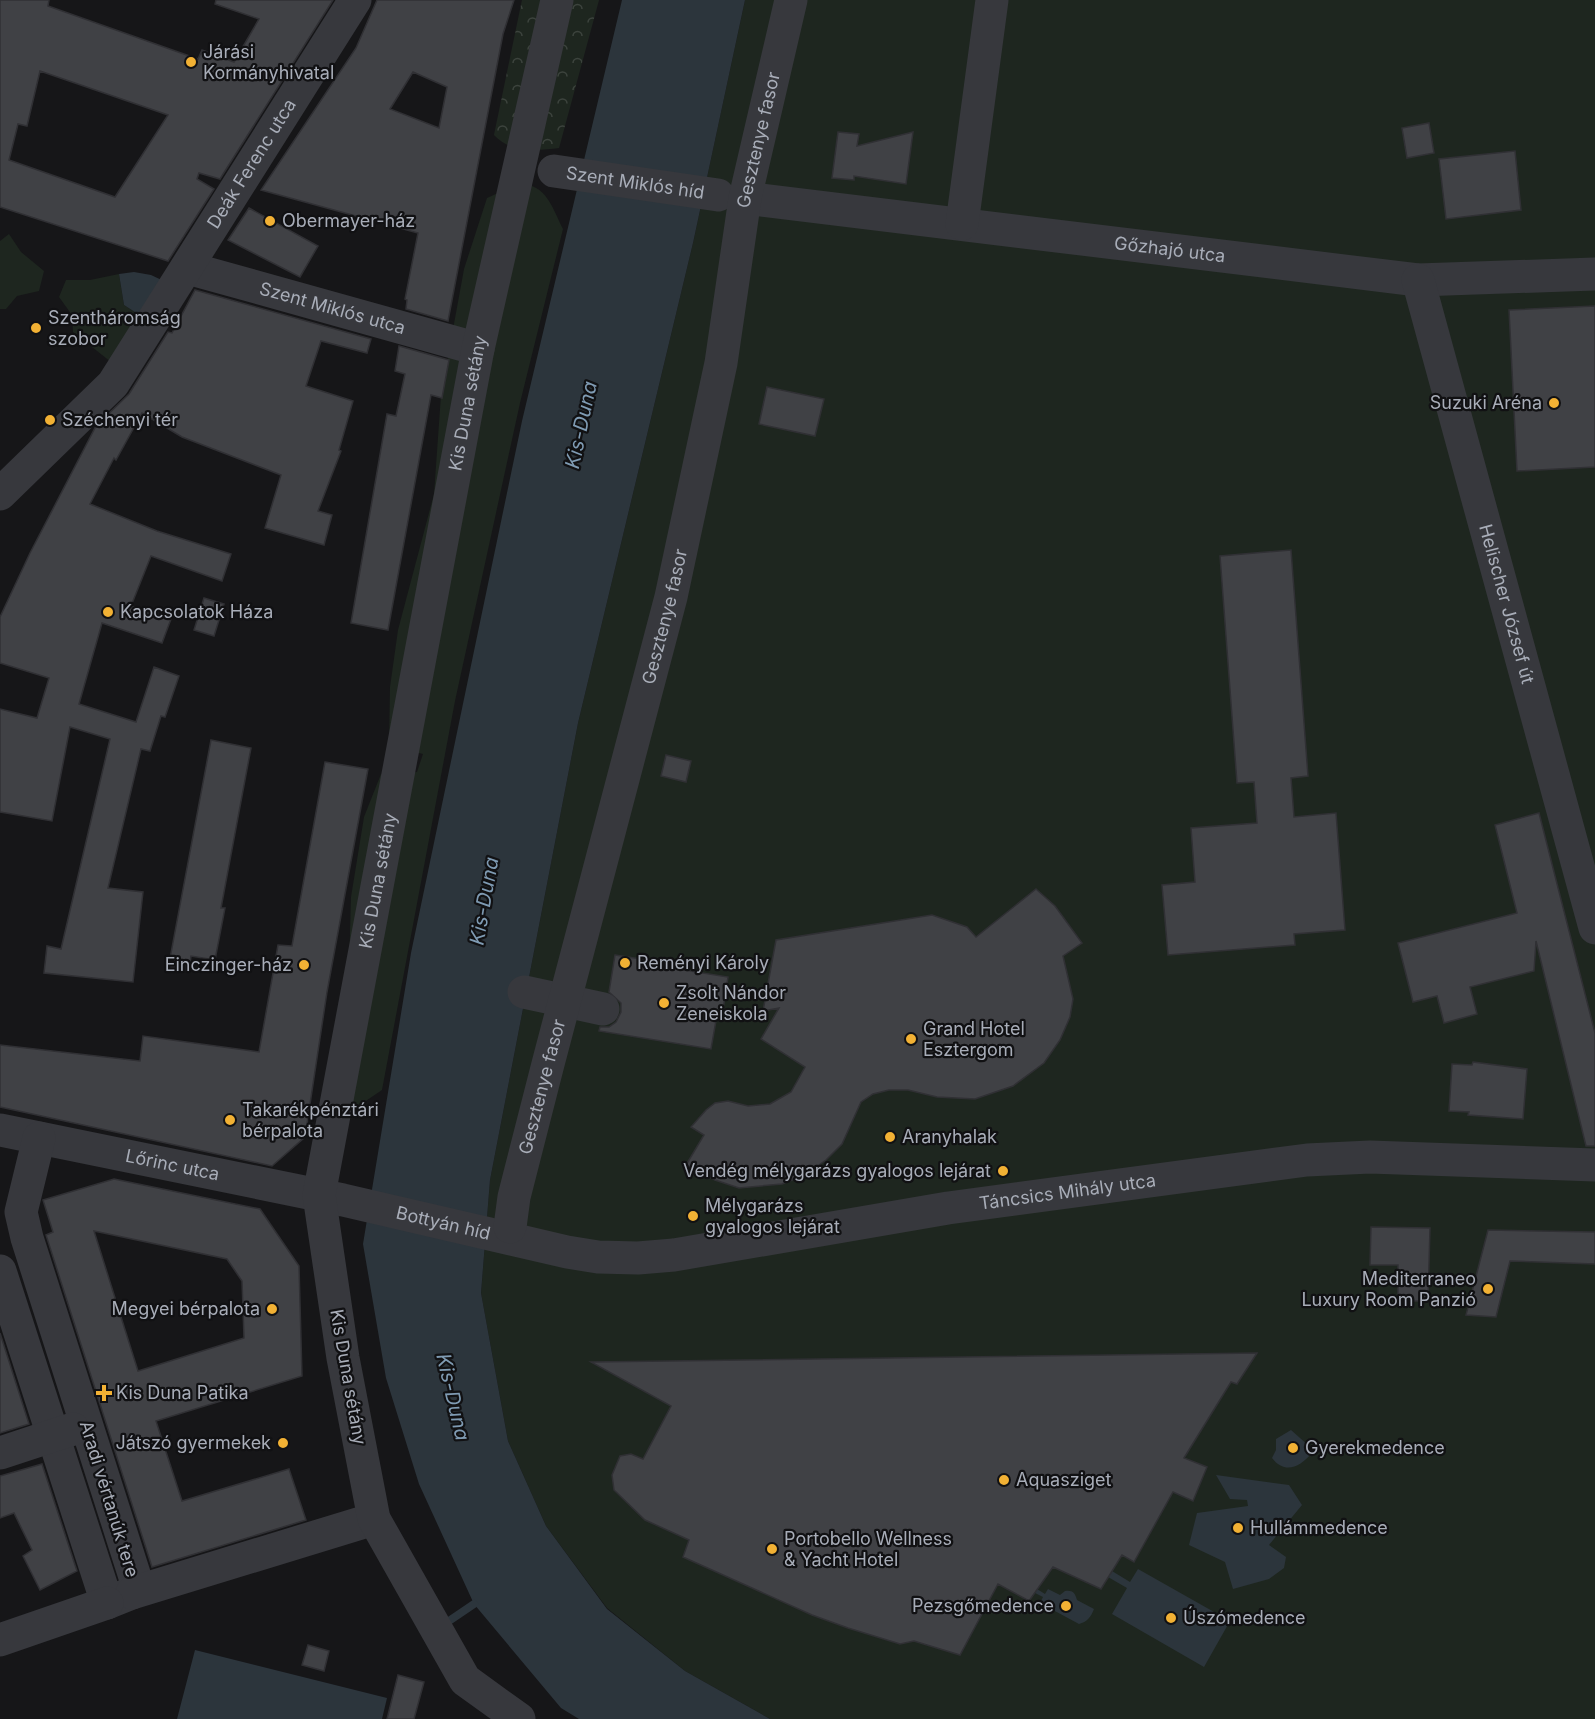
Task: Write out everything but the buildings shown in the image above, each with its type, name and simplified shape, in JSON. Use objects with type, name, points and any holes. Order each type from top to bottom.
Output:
[{"type":"street","name":"Deák Ferenc utca","points":[[0,495],[113,384],[355,0]]},
{"type":"street","name":"Kis Duna sétány","points":[[519,1719],[465,1680],[374,1519],[343,1358],[331,1198],[403,750],[478,349],[557,0]]},
{"type":"street","name":"Gesztenye fasor","points":[[510,1227],[514,1197],[564,1000],[671,597],[721,363],[732,196],[791,0]]},
{"type":"street","points":[[962,224],[992,0]]},
{"type":"street","name":"Szent Miklós híd","points":[[554,171],[732,196]]},
{"type":"street","name":"Gőzhajó utca","points":[[732,196],[1418,280],[1595,274]]},
{"type":"street","name":"Szent Miklós utca","points":[[188,268],[478,349]]},
{"type":"street","name":"Helischer József út","points":[[1418,280],[1595,928]]},
{"type":"street","points":[[524,992],[603,1008]]},
{"type":"street","name":"Lőrinc utca","points":[[0,1130],[331,1198]]},
{"type":"street","name":"Aradi vértanúk tere","points":[[0,1271],[52,1436],[120,1598],[136,1580],[86,1425],[10,1222],[39,1138]]},
{"type":"street","name":"Táncsics Mihály utca","points":[[543,1247],[598,1257],[638,1258],[674,1255],[948,1208],[1307,1160],[1370,1157],[1595,1166]]},
{"type":"street","name":"Bottyán híd","points":[[331,1198],[543,1247]]},
{"type":"street","points":[[52,1436],[86,1425]]},
{"type":"street","name":"Aradi vértanúk tere","points":[[0,1453],[52,1436]]},
{"type":"street","points":[[14,1636],[120,1598],[374,1519]]},
{"type":"green space","points":[[522,0],[599,0],[559,148],[532,150],[516,148],[494,135]]},
{"type":"green space","points":[[745,0],[1595,0],[1595,1719],[770,1719],[685,1671],[607,1608],[546,1526],[508,1441],[481,1293],[490,1180],[578,723],[693,243]]},
{"type":"green space","points":[[518,184],[528,185],[542,192],[563,229],[520,403],[455,701],[382,1090],[345,1115],[351,897],[364,817],[381,774],[417,772],[423,754],[389,746],[390,687],[398,630],[434,494],[441,395],[464,269],[487,198]]},
{"type":"green space","points":[[9,234],[21,252],[44,271],[39,291],[17,296],[6,309],[0,309],[0,241]]},
{"type":"green space","points":[[119,274],[124,305],[141,316],[111,362],[73,332],[72,315],[59,297],[66,280],[90,280]]},
{"type":"water","name":"Kis-Duna","points":[[622,0],[745,0],[693,243],[578,723],[490,1180],[481,1293],[508,1441],[546,1526],[607,1609],[685,1671],[770,1719],[579,1719],[561,1708],[474,1604],[419,1484],[386,1378],[363,1244],[411,953],[522,421]]},
{"type":"water","points":[[134,272],[151,275],[168,283],[141,316],[124,305],[119,274]]},
{"type":"water","name":"Gyerekmedence","points":[[1291,1430],[1309,1446],[1312,1453],[1303,1462],[1287,1468],[1272,1458],[1276,1450],[1276,1439]]},
{"type":"water","name":"Hullámmedence","points":[[1216,1475],[1289,1485],[1302,1505],[1269,1545],[1286,1557],[1284,1568],[1269,1579],[1233,1589],[1225,1562],[1189,1545],[1197,1513],[1248,1506],[1247,1500],[1230,1499]]},
{"type":"water","name":"Úszómedence","points":[[1138,1569],[1230,1621],[1204,1667],[1112,1614],[1127,1588],[1108,1577],[1112,1571],[1130,1582]]},
{"type":"water","name":"Pezsgőmedence","points":[[1037,1589],[1045,1594],[1048,1589],[1060,1595],[1065,1591],[1072,1592],[1077,1600],[1094,1609],[1092,1614],[1079,1624],[1040,1603],[1043,1597],[1035,1593]]},
{"type":"water","points":[[195,1650],[387,1698],[382,1719],[177,1719]]},
{"type":"waterway","points":[[443,1625],[474,1604]]},
{"type":"place","name":"Járási Kormányhivatal","points":[[191,62]]},
{"type":"place","name":"Obermayer-ház","points":[[270,221]]},
{"type":"place","name":"Szentháromság szobor","points":[[36,328]]},
{"type":"place","name":"Suzuki Aréna","points":[[1554,403]]},
{"type":"place","name":"Széchenyi tér","points":[[50,420]]},
{"type":"place","name":"Kapcsolatok Háza","points":[[108,612]]},
{"type":"place","name":"Reményi Károly","points":[[625,963]]},
{"type":"place","name":"Einczinger-ház","points":[[304,965]]},
{"type":"place","name":"Zsolt Nándor Zeneiskola","points":[[664,1003]]},
{"type":"place","name":"Grand Hotel Esztergom","points":[[911,1039]]},
{"type":"place","name":"Takarékpénztári bérpalota","points":[[230,1120]]},
{"type":"place","name":"Aranyhalak","points":[[890,1137]]},
{"type":"place","name":"Vendég mélygarázs gyalogos lejárat","points":[[1003,1171]]},
{"type":"place","name":"Mélygarázs gyalogos lejárat","points":[[693,1216]]},
{"type":"place","name":"Mediterraneo Luxury Room Panzió","points":[[1488,1289]]},
{"type":"place","name":"Megyei bérpalota","points":[[272,1309]]},
{"type":"place","name":"Kis Duna Patika","points":[[104,1393]]},
{"type":"place","name":"Játszó gyermekek","points":[[283,1443]]},
{"type":"place","name":"Gyerekmedence","points":[[1293,1448]]},
{"type":"place","name":"Aquasziget","points":[[1004,1480]]},
{"type":"place","name":"Hullámmedence","points":[[1238,1528]]},
{"type":"place","name":"Portobello Wellness & Yacht Hotel","points":[[772,1549]]},
{"type":"place","name":"Pezsgőmedence","points":[[1066,1606]]},
{"type":"place","name":"Úszómedence","points":[[1171,1618]]}]
